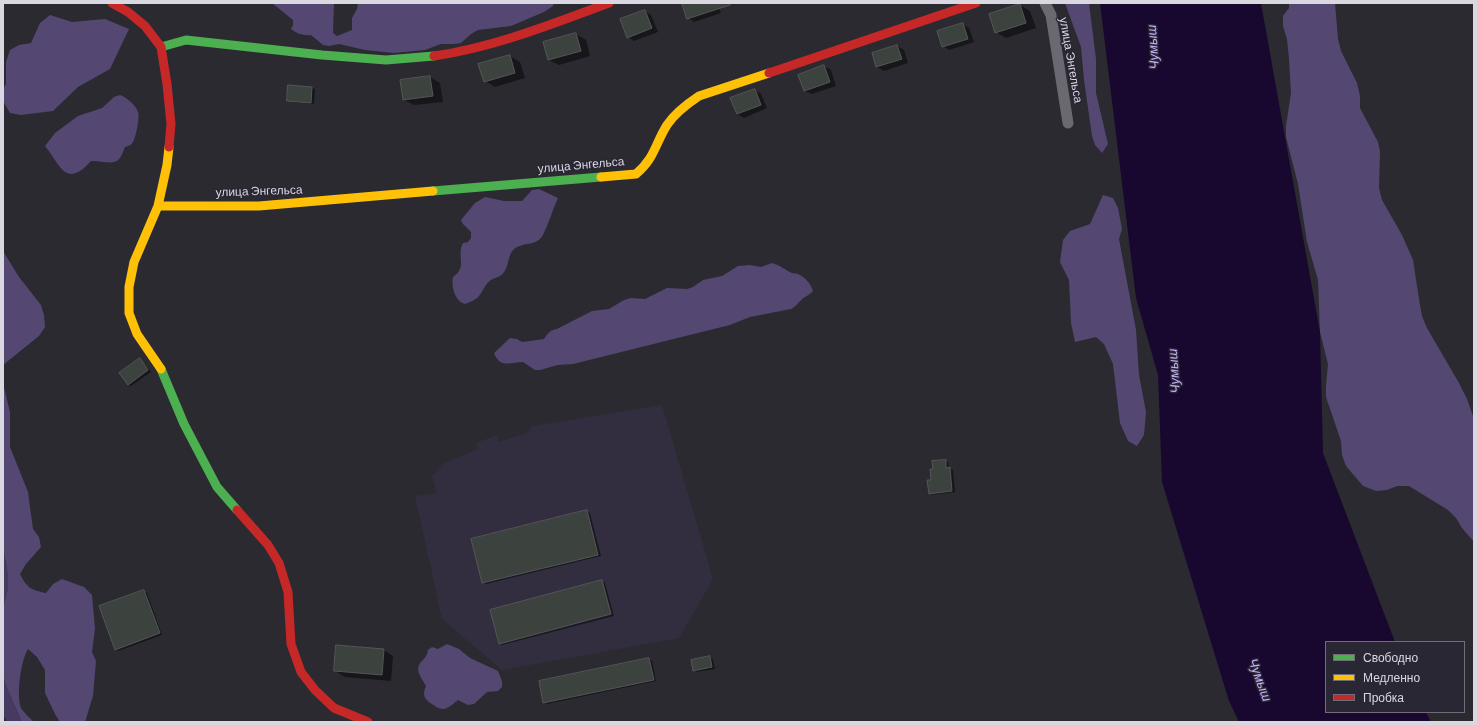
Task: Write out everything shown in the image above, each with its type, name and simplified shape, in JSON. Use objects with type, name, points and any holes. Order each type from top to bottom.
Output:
[{"type":"street","points":[[112,3],[128,12],[145,26],[161,47],[171,124],[167,165],[158,206],[134,262],[129,287],[129,313],[137,334],[161,368],[184,424],[217,487],[268,545],[279,563],[288,592],[291,644],[301,672],[315,690],[334,708],[368,722]]},
{"type":"street","points":[[161,47],[186,40],[322,55],[386,60],[427,57],[461,52],[533,31],[609,3]]},
{"type":"street","name":"улица Энгельса","points":[[158,206],[259,206],[636,174],[653,158],[664,129],[687,103],[699,96],[976,3]]},
{"type":"street","name":"улица Энгельса","points":[[1045,3],[1051,15],[1068,123]]},
{"type":"shaded area","points":[[272,3],[334,3],[333,33],[337,36],[352,30],[352,18],[357,9],[358,3],[554,3],[553,6],[544,12],[511,26],[478,30],[461,43],[441,44],[425,50],[394,53],[365,50],[339,44],[329,46],[323,45],[311,35],[301,34],[291,29],[293,20]]},
{"type":"shaded area","points":[[1065,3],[1089,3],[1096,59],[1096,93],[1108,144],[1102,153],[1095,145],[1092,136],[1081,47]]},
{"type":"shaded area","points":[[1289,3],[1335,3],[1338,39],[1341,51],[1357,83],[1360,96],[1360,108],[1378,142],[1380,152],[1379,188],[1382,200],[1402,235],[1413,260],[1422,316],[1427,328],[1459,383],[1467,399],[1474,419],[1474,542],[1448,510],[1409,486],[1397,486],[1387,490],[1376,491],[1363,486],[1346,466],[1342,455],[1341,441],[1326,397],[1328,364],[1320,332],[1318,280],[1307,242],[1298,184],[1286,137],[1286,126],[1291,93],[1287,39],[1283,26],[1283,16],[1289,8]]},
{"type":"shaded area","points":[[50,15],[72,22],[105,19],[129,29],[110,69],[78,87],[53,111],[21,115],[10,113],[3,101],[3,89],[6,84],[6,62],[10,50],[19,45],[31,43],[40,23]]},
{"type":"shaded area","points":[[120,95],[130,102],[138,112],[137,127],[133,142],[125,147],[121,156],[116,161],[91,161],[83,169],[76,173],[70,174],[65,172],[45,146],[55,133],[78,116],[102,108],[114,97]]},
{"type":"shaded area","points":[[539,189],[558,198],[541,238],[535,242],[520,246],[513,250],[506,270],[503,274],[491,280],[476,299],[465,304],[459,300],[454,293],[453,277],[460,269],[461,248],[463,243],[468,242],[471,238],[471,232],[461,220],[475,203],[485,197],[504,201],[522,201],[532,190]]},
{"type":"shaded area","points":[[1103,195],[1113,198],[1118,208],[1122,229],[1119,239],[1136,330],[1139,375],[1146,412],[1144,435],[1137,446],[1128,441],[1120,423],[1113,364],[1104,344],[1096,337],[1075,342],[1071,323],[1069,280],[1060,262],[1063,240],[1070,231],[1090,224]]},
{"type":"shaded area","points":[[3,251],[19,277],[41,305],[45,327],[39,336],[3,365]]},
{"type":"shaded area","points":[[772,263],[792,273],[801,275],[812,288],[813,291],[810,294],[791,309],[750,317],[730,325],[573,364],[558,365],[540,370],[535,370],[523,362],[503,363],[496,358],[494,353],[510,338],[517,339],[522,342],[544,339],[548,333],[553,330],[592,311],[609,309],[624,300],[631,298],[645,299],[667,288],[687,289],[703,280],[722,276],[738,266],[750,265],[761,267]]},
{"type":"shaded area","points":[[3,383],[10,412],[10,447],[28,492],[33,529],[39,537],[41,547],[26,564],[20,574],[30,588],[37,591],[46,593],[53,584],[62,579],[84,587],[92,595],[95,629],[92,652],[96,661],[93,696],[85,722],[60,722],[45,693],[45,670],[37,657],[28,649],[23,661],[19,695],[22,710],[34,722],[22,722],[6,686],[3,675],[3,608],[8,588],[8,575],[3,547]]},
{"type":"shaded area","points":[[662,405],[713,579],[679,638],[502,670],[442,619],[415,496],[437,493],[432,476],[445,463],[478,449],[476,443],[497,435],[498,442],[527,433],[532,426]]},
{"type":"shaded area","points":[[3,547],[8,575],[8,588],[3,608]]},
{"type":"shaded area","points":[[447,644],[459,649],[470,658],[498,671],[502,681],[502,687],[498,691],[487,692],[474,704],[468,705],[458,700],[448,708],[443,709],[429,702],[424,695],[426,686],[419,674],[418,668],[426,657],[428,650],[432,647],[438,649]]},
{"type":"shaded area","points":[[3,675],[6,686],[22,722],[7,722],[3,714]]},
{"type":"water","name":"Чумыш","points":[[1100,3],[1261,3],[1320,332],[1323,453],[1395,641],[1325,641],[1325,713],[1426,713],[1431,722],[1239,722],[1229,701],[1162,482],[1158,375],[1136,298]]},
{"type":"building","points":[[682,3],[730,3],[730,5],[687,19]]},
{"type":"building","points":[[1020,4],[1026,23],[995,33],[989,14]]},
{"type":"building","points":[[645,10],[652,28],[627,38],[620,19]]},
{"type":"building","points":[[963,23],[968,39],[942,47],[937,31]]},
{"type":"building","points":[[576,33],[581,51],[548,60],[543,42]]},
{"type":"building","points":[[897,45],[902,59],[876,67],[872,53]]},
{"type":"building","points":[[510,55],[515,73],[484,82],[478,64]]},
{"type":"building","points":[[824,65],[830,82],[804,91],[798,75]]},
{"type":"building","points":[[430,76],[433,96],[403,100],[400,80]]},
{"type":"building","points":[[288,85],[312,87],[311,103],[287,101]]},
{"type":"building","points":[[755,89],[761,105],[737,114],[730,98]]},
{"type":"building","points":[[140,358],[148,370],[128,385],[119,373]]},
{"type":"building","points":[[946,460],[946,468],[950,467],[952,491],[929,494],[927,480],[931,480],[930,469],[933,469],[932,461]]},
{"type":"building","points":[[587,510],[598,555],[482,583],[471,539]]},
{"type":"building","points":[[602,580],[611,614],[499,644],[490,610]]},
{"type":"building","points":[[144,590],[160,633],[115,650],[99,606]]},
{"type":"building","points":[[336,645],[384,649],[382,675],[334,671]]},
{"type":"building","points":[[710,656],[712,667],[693,671],[691,660]]},
{"type":"building","points":[[649,658],[654,680],[543,703],[539,681]]},
{"type":"traffic: fast","points":[[161,47],[186,40],[322,55],[386,60],[434,56]]},
{"type":"traffic: fast","points":[[433,191],[601,177]]},
{"type":"traffic: fast","points":[[161,369],[184,424],[217,487],[237,510]]},
{"type":"traffic: slow","points":[[601,177],[636,174],[651,156],[670,121],[690,102],[699,96],[769,73]]},
{"type":"traffic: slow","points":[[161,369],[137,334],[129,313],[129,287],[134,262],[158,206],[167,165],[169,147]]},
{"type":"traffic: slow","points":[[158,206],[259,206],[433,191]]},
{"type":"traffic: jam","points":[[112,3],[128,12],[145,26],[161,47],[171,124],[169,147]]},
{"type":"traffic: jam","points":[[434,56],[501,41],[545,27],[609,3]]},
{"type":"traffic: jam","points":[[769,73],[976,3]]},
{"type":"traffic: jam","points":[[237,510],[268,545],[279,563],[288,592],[291,644],[301,672],[315,690],[334,708],[368,722]]}]
